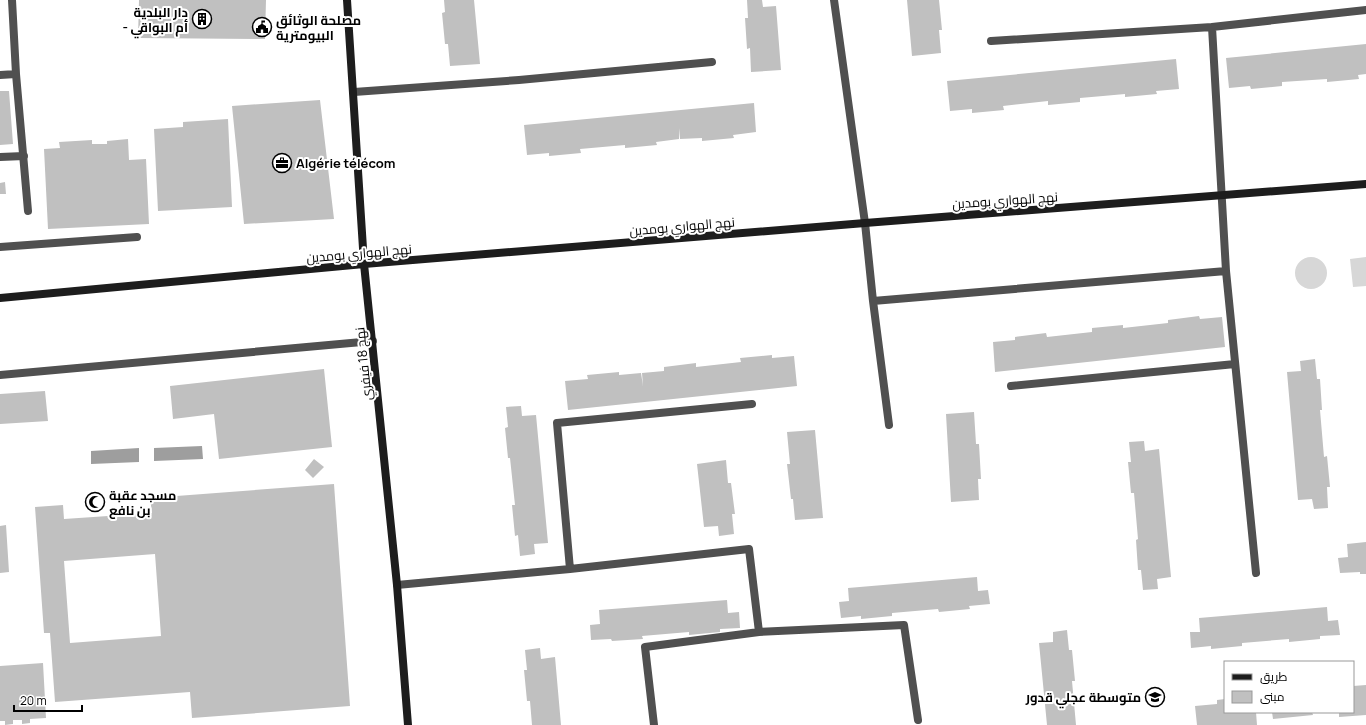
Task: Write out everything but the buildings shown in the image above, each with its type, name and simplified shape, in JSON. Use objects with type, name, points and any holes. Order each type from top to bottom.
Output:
[{"type":"main road","name":"نهج 18 فيفري","points":[[347,0],[364,264],[397,585],[408,725]]},
{"type":"main road","name":"نهج الهواري بومدين","points":[[0,298],[364,264],[1366,184]]},
{"type":"street","points":[[12,0],[16,74],[28,211]]},
{"type":"street","points":[[834,0],[865,223],[873,301],[889,425]]},
{"type":"street","points":[[991,41],[1212,27],[1366,10]]},
{"type":"street","points":[[1212,27],[1226,271],[1256,573]]},
{"type":"street","points":[[354,92],[519,80],[712,62]]},
{"type":"street","points":[[0,75],[16,74]]},
{"type":"street","points":[[0,157],[24,156]]},
{"type":"street","points":[[0,247],[137,237]]},
{"type":"street","points":[[873,301],[1226,271]]},
{"type":"street","points":[[0,375],[373,341]]},
{"type":"street","points":[[1011,386],[1235,364]]},
{"type":"street","points":[[570,569],[557,423],[752,404]]},
{"type":"street","points":[[397,585],[570,569],[749,549],[759,632]]},
{"type":"street","points":[[654,725],[645,647],[759,632],[904,625],[918,720]]},
{"type":"shaded area","points":[[1308,257],[1314,257],[1324,264],[1327,273],[1326,279],[1320,286],[1314,289],[1308,289],[1298,282],[1295,276],[1295,270],[1302,260]]},
{"type":"shaded area","points":[[1366,257],[1366,286],[1353,287],[1350,259]]},
{"type":"shaded area","points":[[202,446],[203,459],[154,461],[154,448]]},
{"type":"shaded area","points":[[139,448],[139,462],[91,464],[91,451]]},
{"type":"place","name":"دار البلدية - أم البواقي","points":[[202,19]]},
{"type":"place","name":"مصلحة الوثائق البيومترية","points":[[262,27]]},
{"type":"place","name":"Algérie télécom","points":[[282,163]]},
{"type":"place","name":"مسجد عقبة بن نافع","points":[[95,502]]},
{"type":"place","name":"متوسطة عجلي قدور","points":[[1155,697]]}]
